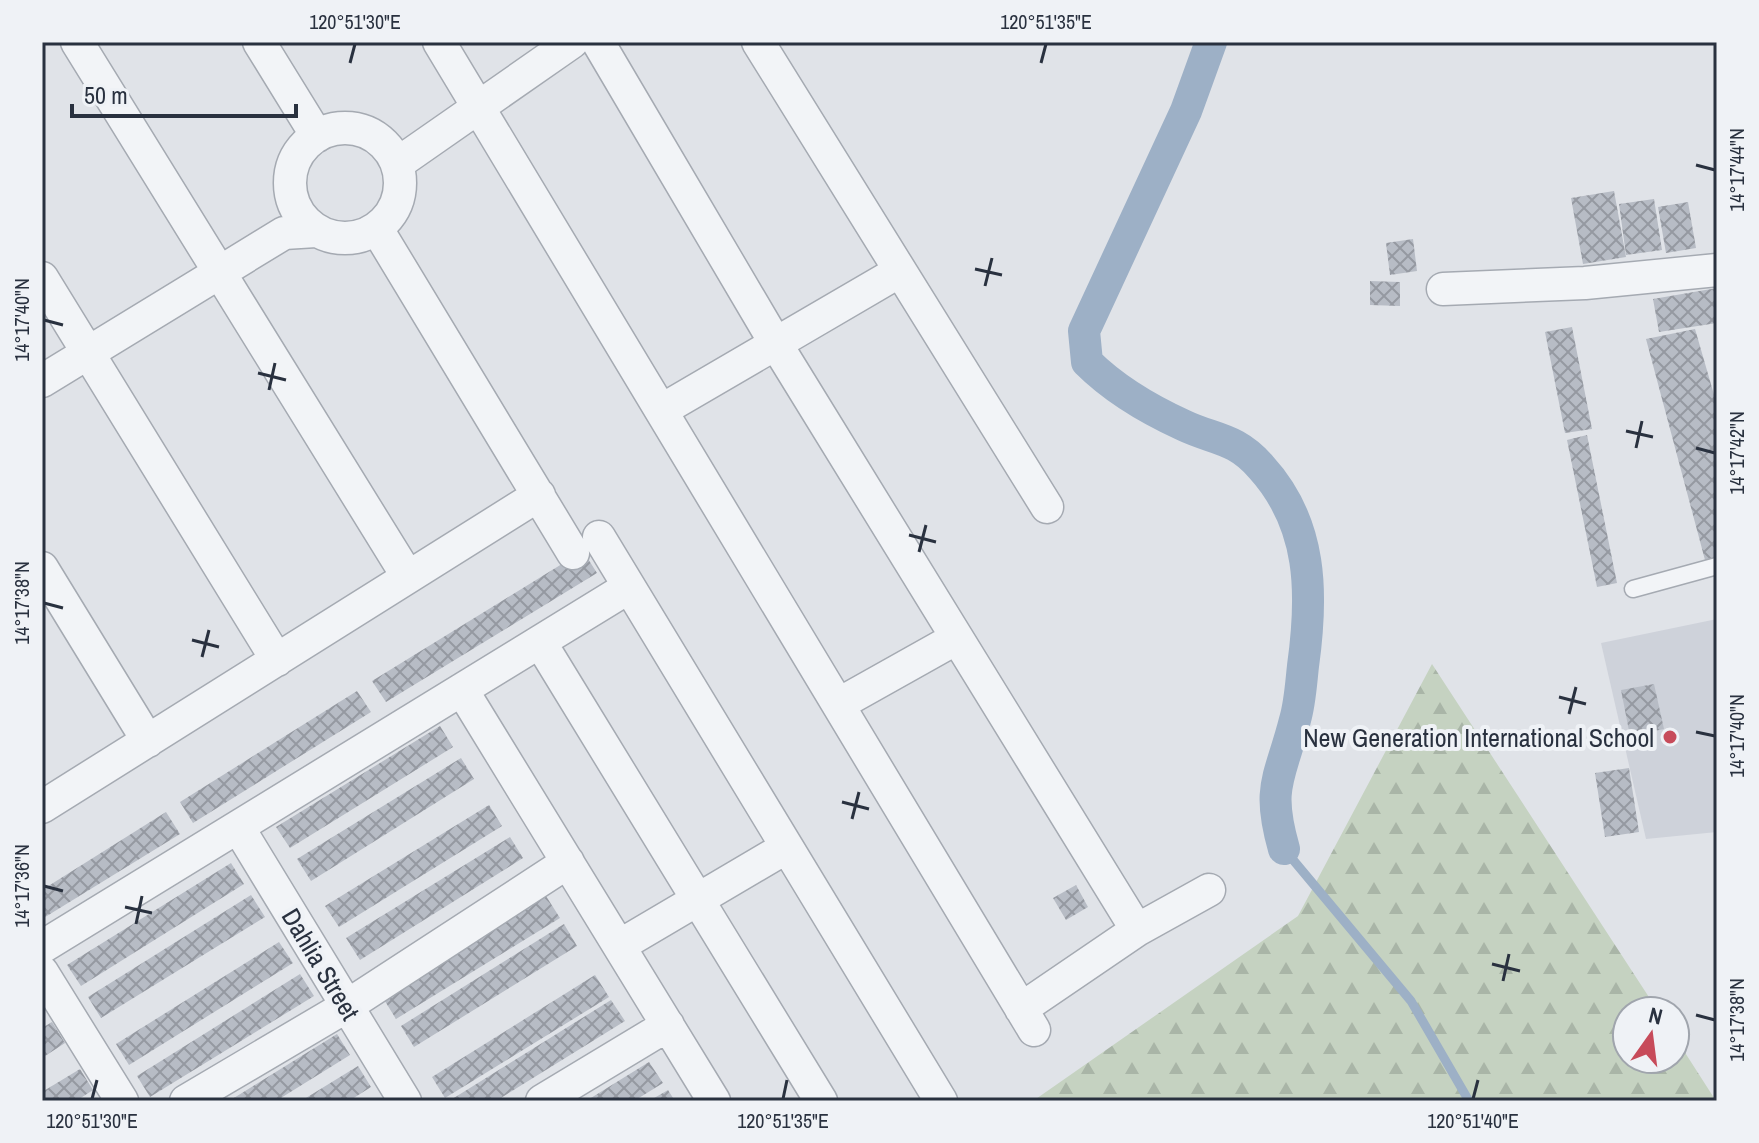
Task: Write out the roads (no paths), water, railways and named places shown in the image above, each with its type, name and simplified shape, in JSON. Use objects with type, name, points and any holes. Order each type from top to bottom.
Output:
[{"type":"street","points":[[77,42],[408,577]]},
{"type":"street","points":[[259,42],[317,136]]},
{"type":"street","points":[[439,42],[1027,1020],[1137,930],[1209,890]]},
{"type":"street","points":[[389,152],[408,135],[479,104],[572,42]]},
{"type":"street","points":[[598,42],[955,639],[1137,930]]},
{"type":"street","points":[[764,46],[1047,507]]},
{"type":"street","points":[[42,381],[82,344],[214,263],[273,214],[290,187],[296,157],[317,136],[342,128],[356,129],[389,152],[400,193],[396,207],[377,229],[346,239],[316,231],[284,233],[214,263]]},
{"type":"street","points":[[290,187],[297,212],[316,231]]},
{"type":"street","points":[[377,229],[539,495],[629,587],[787,847],[930,1097]]},
{"type":"street","points":[[1443,289],[1585,283],[1717,270]]},
{"type":"street","points":[[662,410],[900,271]]},
{"type":"street","points":[[42,278],[277,660]]},
{"type":"street","points":[[42,356],[82,344]]},
{"type":"street","points":[[42,807],[539,495]]},
{"type":"street","points":[[42,568],[148,741]]},
{"type":"street","points":[[42,947],[629,587]]},
{"type":"street","points":[[839,704],[955,639]]},
{"type":"street","points":[[540,642],[821,1101]]},
{"type":"street","points":[[462,690],[714,1101]]},
{"type":"street","name":"Dahlia Street","points":[[238,827],[405,1101]]},
{"type":"street","points":[[619,946],[787,847]]},
{"type":"street","points":[[186,1101],[347,1006],[568,862]]},
{"type":"street","points":[[42,972],[122,1101]]},
{"type":"street","points":[[542,1101],[668,1025]]},
{"type":"lane","points":[[1633,589],[1717,566]]},
{"type":"waterway","points":[[1211,42],[1186,111],[1084,331],[1087,362],[1097,372],[1157,412],[1242,450],[1261,467],[1291,512],[1305,561],[1308,613],[1298,707],[1277,783],[1276,811],[1284,849]]},
{"type":"waterway","points":[[1284,849],[1411,1001],[1469,1101]]},
{"type":"place","name":"New Generation International School","points":[[1670,737]]}]
